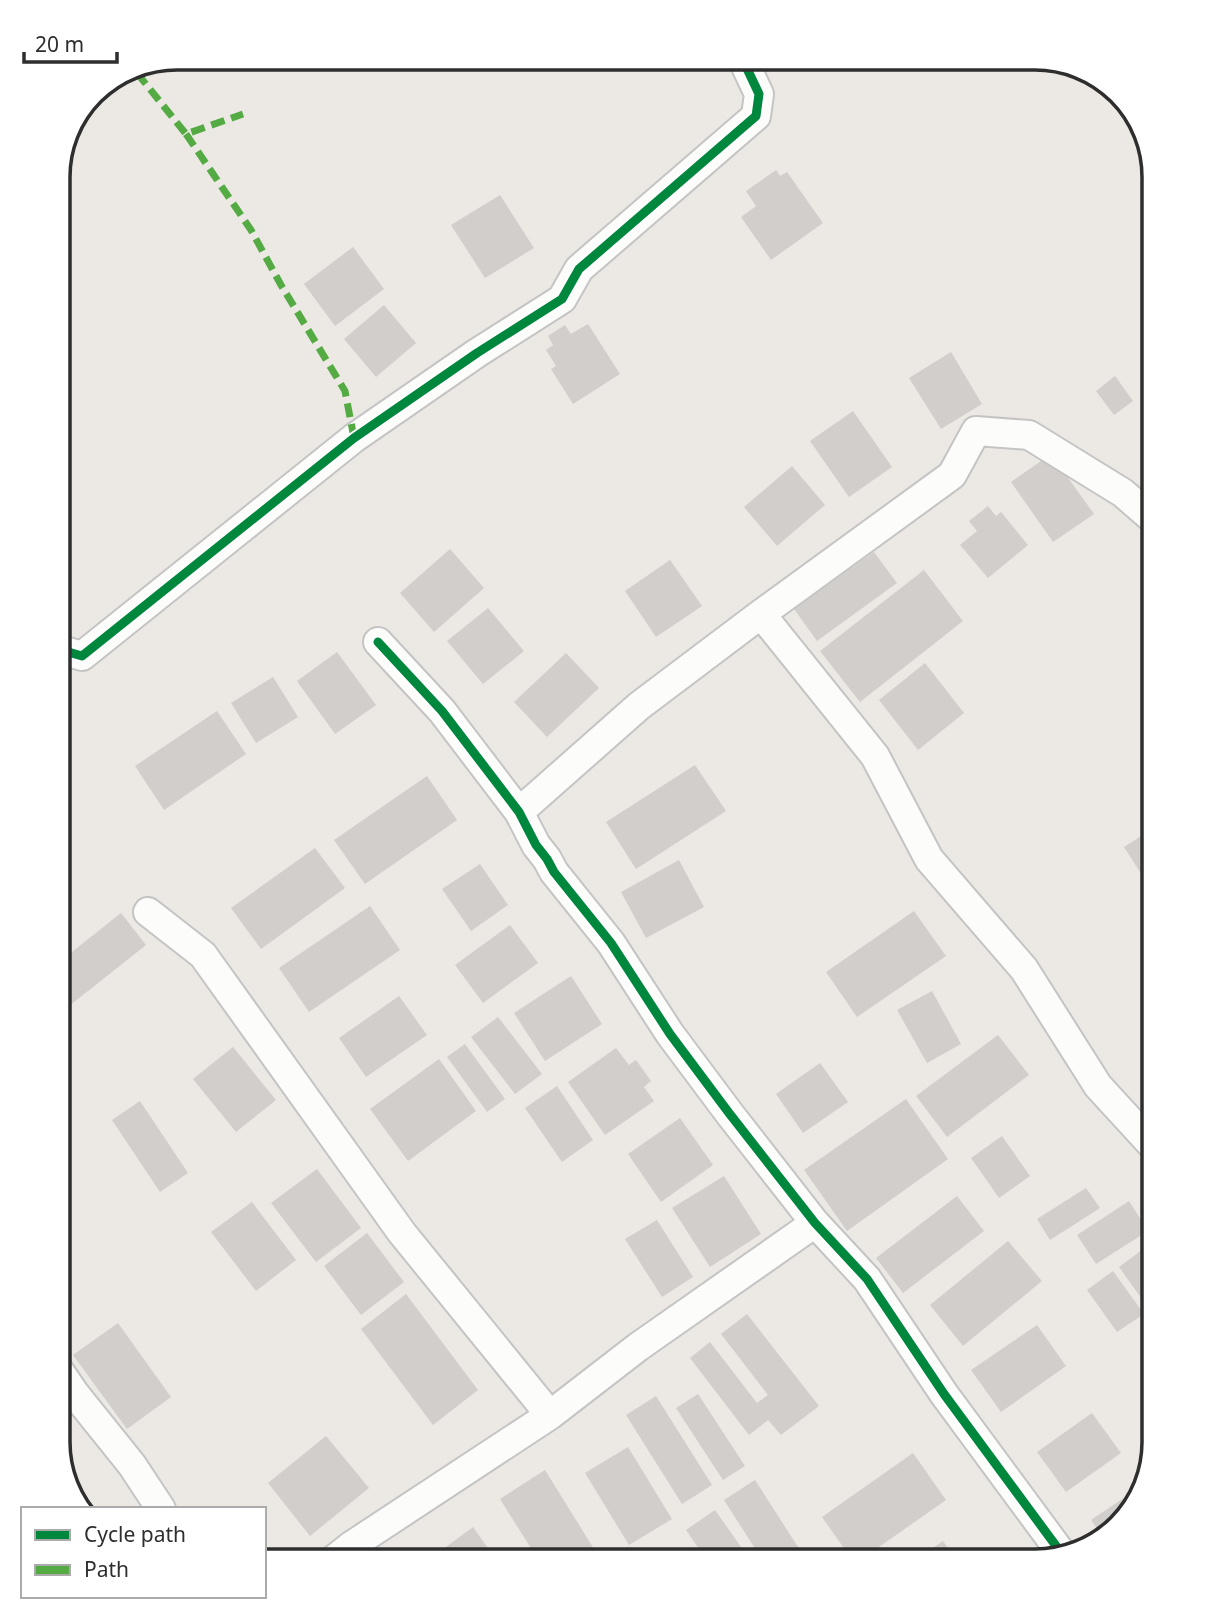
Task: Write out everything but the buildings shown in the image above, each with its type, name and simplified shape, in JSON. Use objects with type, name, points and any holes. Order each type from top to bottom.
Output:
[{"type":"street","points":[[70,652],[82,656],[354,438],[477,353],[562,299],[579,269],[756,116],[759,94],[748,70]]},
{"type":"street","points":[[519,812],[639,706],[952,474],[976,431],[1029,435],[1123,493],[1142,510]]},
{"type":"street","points":[[761,614],[875,756],[929,859],[1024,969],[1098,1086],[1142,1134]]},
{"type":"street","points":[[378,642],[442,711],[519,812],[554,872],[611,943],[670,1034],[815,1223],[867,1279],[944,1394],[1056,1546]]},
{"type":"street","points":[[148,912],[203,955],[402,1233],[550,1415]]},
{"type":"street","points":[[358,1549],[550,1415],[638,1347],[815,1223]]},
{"type":"street","points":[[70,1387],[132,1465],[160,1507]]},
{"type":"marked path","points":[[140,77],[186,134],[243,114]]},
{"type":"marked path","points":[[186,134],[251,230],[345,391],[354,438]]},
{"type":"cycle path","points":[[70,652],[82,656],[354,438],[477,353],[562,299],[579,269],[756,116],[759,94],[748,70]]},
{"type":"cycle path","points":[[378,642],[442,711],[519,812],[554,872],[611,943],[670,1034],[815,1223],[867,1279],[944,1394],[1056,1546]]}]
